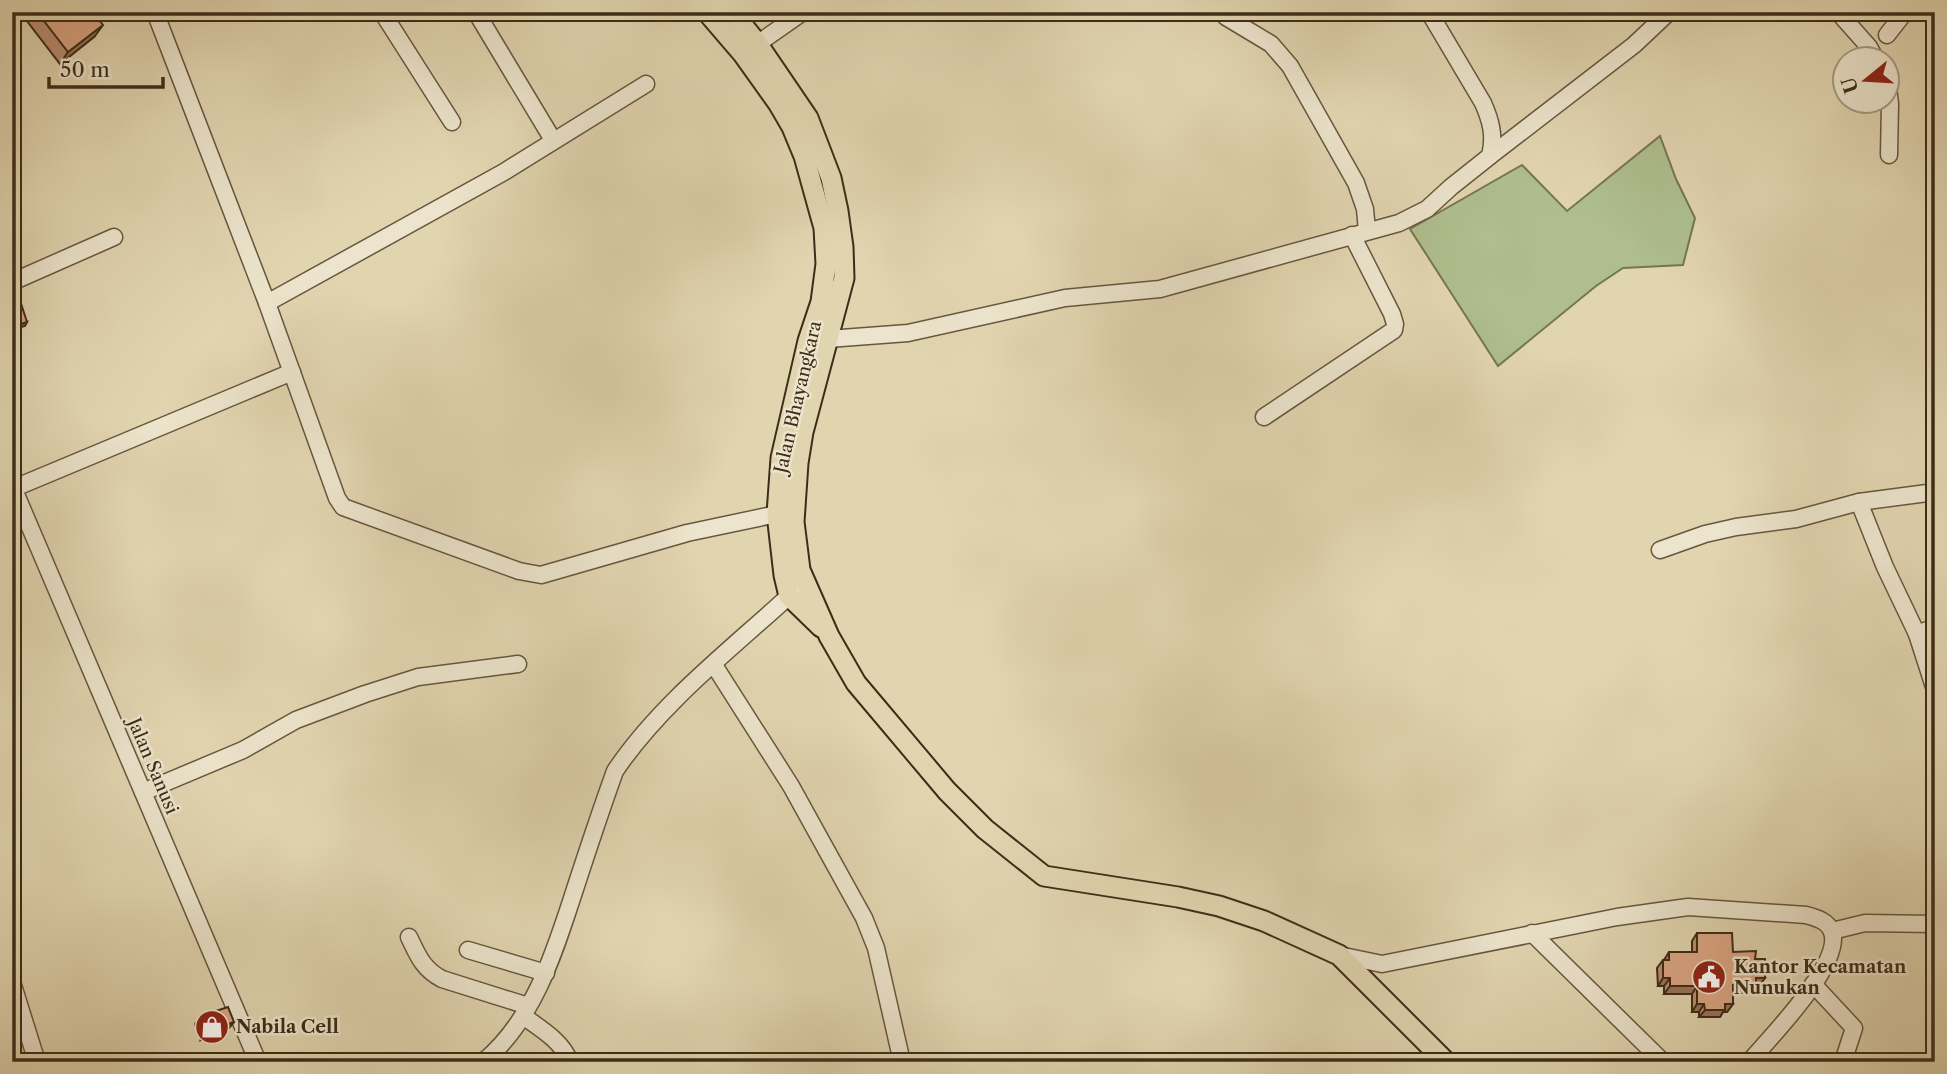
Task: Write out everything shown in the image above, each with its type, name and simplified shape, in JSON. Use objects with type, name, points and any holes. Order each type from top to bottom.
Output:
[{"type":"main road","name":"Jalan Bhayangkara","points":[[707,12],[750,48],[808,118],[831,178],[843,247],[844,278],[803,432],[794,522],[800,570],[829,636]]},
{"type":"main road","name":"Jalan Bhayangkara","points":[[732,12],[792,127],[804,156],[824,228],[826,264],[821,302],[808,341],[781,458],[777,514],[789,596]]},
{"type":"main road","points":[[789,596],[829,636],[856,683],[947,791],[985,829],[1044,876],[1178,897],[1219,906],[1264,921],[1339,956],[1446,1062]]},
{"type":"street","points":[[155,12],[267,303],[337,498],[343,507],[531,575],[553,573],[687,533],[777,514]]},
{"type":"street","points":[[382,12],[452,122]]},
{"type":"street","points":[[476,12],[553,140]]},
{"type":"street","points":[[750,48],[803,12]]},
{"type":"street","points":[[1429,12],[1490,118],[1493,135],[1490,156]]},
{"type":"street","points":[[828,339],[908,333],[1065,298],[1160,289],[1418,215],[1625,52],[1669,12]]},
{"type":"street","points":[[1838,12],[1868,46]]},
{"type":"street","points":[[1886,35],[1905,12]]},
{"type":"street","points":[[1226,17],[1271,44],[1290,66],[1356,183],[1365,209],[1359,233],[1395,324],[1394,330],[1264,417]]},
{"type":"street","points":[[267,303],[504,172],[646,84]]},
{"type":"street","points":[[1889,155],[1890,116]]},
{"type":"street","points":[[12,282],[114,237]]},
{"type":"street","points":[[13,487],[292,372]]},
{"type":"street","name":"Jalan Sanusi","points":[[13,487],[258,1062]]},
{"type":"street","points":[[1660,550],[1705,534],[1796,519],[1859,502],[1935,492]]},
{"type":"street","points":[[1859,502],[1885,567],[1917,634],[1935,690]]},
{"type":"street","points":[[486,1061],[504,1042],[526,1011],[546,973],[615,771],[634,743],[714,665],[789,596],[807,584]]},
{"type":"street","points":[[1917,634],[1935,627]]},
{"type":"street","points":[[143,792],[233,755],[296,720],[365,694],[418,677],[518,664]]},
{"type":"street","points":[[714,665],[791,786],[864,918],[876,948],[902,1062]]},
{"type":"street","points":[[1339,956],[1382,964],[1616,917],[1688,908],[1806,915],[1822,919],[1832,931],[1833,947],[1829,960],[1789,1017],[1749,1062]]},
{"type":"street","points":[[1832,931],[1865,923],[1935,924]]},
{"type":"street","points":[[1532,933],[1663,1062]]},
{"type":"street","points":[[409,937],[423,966],[429,972],[526,1011],[566,1051],[570,1062]]},
{"type":"street","points":[[468,950],[546,973]]},
{"type":"street","points":[[12,982],[37,1062]]},
{"type":"street","points":[[1813,984],[1854,1028],[1843,1062]]},
{"type":"green space","points":[[1660,136],[1676,179],[1695,218],[1683,265],[1623,268],[1596,286],[1498,366],[1410,229],[1522,165],[1567,211]]},
{"type":"building","points":[[37,12],[93,12],[103,25],[68,52]]},
{"type":"building","points":[[12,288],[16,288],[27,322],[12,327]]},
{"type":"building","name":"Kantor Kecamatan Nunukan","points":[[1697,933],[1732,933],[1733,952],[1756,951],[1755,959],[1765,959],[1765,978],[1756,978],[1756,986],[1733,985],[1733,1004],[1725,1004],[1725,1010],[1705,1010],[1704,1004],[1697,1004],[1697,986],[1670,986],[1670,978],[1663,978],[1663,960],[1669,960],[1669,952],[1697,952]]},
{"type":"building","points":[[228,1007],[234,1022],[206,1032],[201,1016]]},
{"type":"place","name":"Kantor Kecamatan Nunukan","points":[[1709,977]]},
{"type":"place","name":"Nabila Cell","points":[[212,1027]]}]
